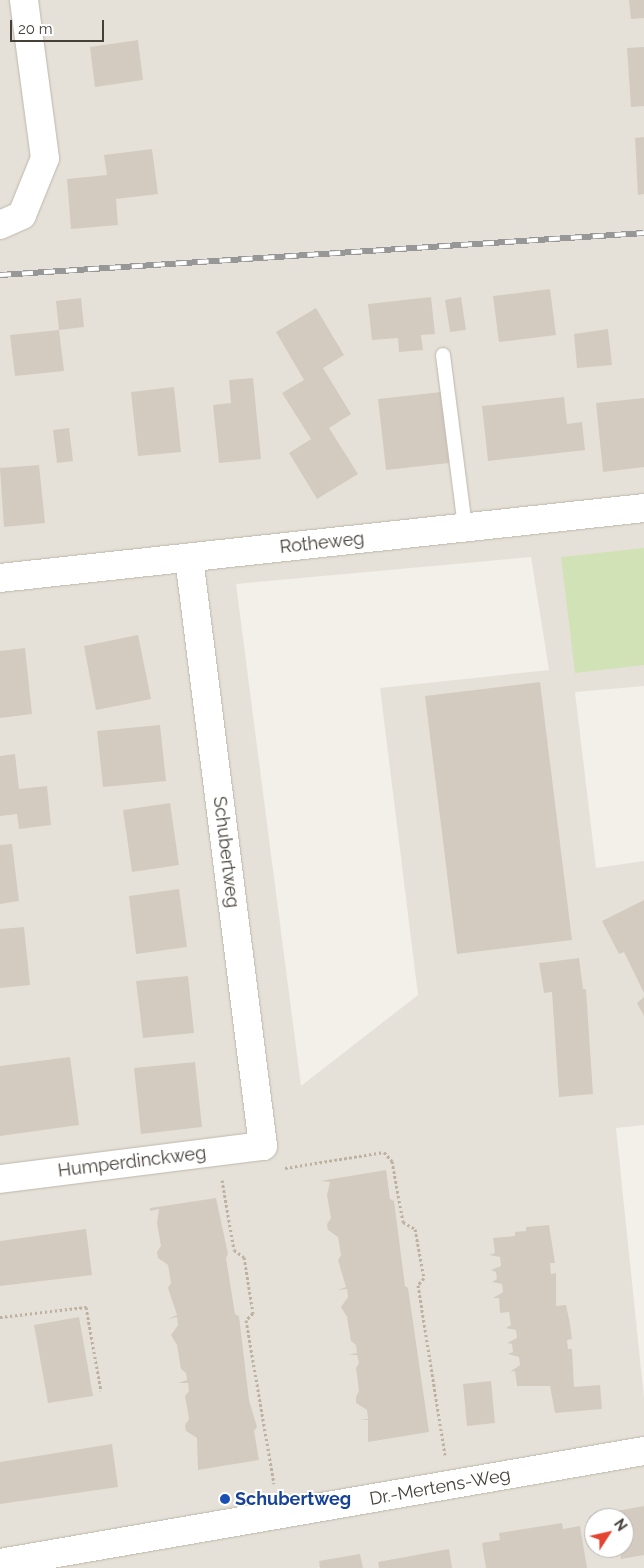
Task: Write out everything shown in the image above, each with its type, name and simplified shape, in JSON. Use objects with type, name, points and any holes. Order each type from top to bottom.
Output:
[{"type":"street","points":[[0,224],[22,215],[45,158],[24,0]]},
{"type":"street","name":"Rotheweg","points":[[0,578],[644,508]]},
{"type":"street","name":"Schubertweg","points":[[189,558],[263,1146]]},
{"type":"street","name":"Humperdinckweg","points":[[0,1179],[263,1146]]},
{"type":"street","name":"Dr.-Mertens-Weg","points":[[0,1563],[644,1451]]},
{"type":"lane","points":[[443,355],[465,527]]},
{"type":"path","points":[[263,1146],[282,1168],[384,1152],[392,1161],[403,1222],[415,1229],[424,1278],[418,1285],[450,1485]]},
{"type":"path","points":[[224,1150],[228,1170],[221,1176],[234,1250],[244,1257],[246,1266],[253,1312],[246,1320],[280,1514]]},
{"type":"path","points":[[0,1317],[86,1307],[101,1390]]},
{"type":"shaded area","points":[[0,0],[644,0],[644,686],[575,692],[596,868],[644,861],[644,1125],[616,1128],[644,1398],[644,1568],[0,1568]],"holes":[[[531,557],[549,670],[380,688],[418,995],[301,1086],[236,584]]]},
{"type":"green space","points":[[644,548],[644,665],[575,673],[561,557]]},
{"type":"building","points":[[629,0],[644,0],[644,18],[631,19]]},
{"type":"building","points":[[138,40],[143,80],[95,87],[90,47]]},
{"type":"building","points":[[644,47],[644,106],[631,107],[627,48]]},
{"type":"building","points":[[644,137],[644,194],[638,195],[635,138]]},
{"type":"building","points":[[152,149],[158,194],[116,199],[118,225],[71,229],[67,179],[107,175],[104,155]]},
{"type":"building","points":[[550,289],[556,335],[499,342],[493,296]]},
{"type":"building","points":[[431,297],[435,334],[421,335],[423,350],[399,352],[398,338],[372,340],[368,304]]},
{"type":"building","points":[[461,297],[466,330],[450,332],[445,300]]},
{"type":"building","points":[[81,298],[84,327],[59,330],[56,301]]},
{"type":"building","points":[[316,308],[344,355],[323,368],[351,414],[329,428],[358,474],[317,499],[289,453],[311,439],[282,393],[304,380],[276,332]]},
{"type":"building","points":[[608,329],[612,365],[577,368],[574,334]]},
{"type":"building","points":[[59,330],[64,371],[15,376],[10,335]]},
{"type":"building","points":[[253,378],[261,459],[219,463],[213,405],[231,403],[229,380]]},
{"type":"building","points":[[174,387],[181,452],[138,456],[131,392]]},
{"type":"building","points":[[441,392],[449,463],[386,470],[378,399]]},
{"type":"building","points":[[564,397],[567,424],[582,422],[585,450],[488,461],[482,406]]},
{"type":"building","points":[[644,398],[644,467],[603,472],[596,403]]},
{"type":"building","points":[[69,428],[73,461],[57,463],[53,430]]},
{"type":"building","points":[[39,465],[45,523],[4,527],[0,468]]},
{"type":"building","points":[[138,635],[151,699],[96,710],[84,646]]},
{"type":"building","points":[[25,648],[32,714],[0,718],[0,651]]},
{"type":"building","points":[[540,682],[572,940],[457,954],[425,696]]},
{"type":"building","points":[[160,725],[166,781],[103,787],[97,731]]},
{"type":"building","points":[[15,754],[19,789],[47,786],[51,825],[19,829],[17,814],[0,816],[0,756]]},
{"type":"building","points":[[170,803],[179,865],[132,872],[123,810]]},
{"type":"building","points":[[12,844],[19,901],[0,904],[0,845]]},
{"type":"building","points":[[179,889],[187,947],[136,954],[129,896]]},
{"type":"building","points":[[644,900],[644,993],[624,952],[619,954],[602,921]]},
{"type":"building","points":[[24,927],[30,985],[0,988],[0,929]]},
{"type":"building","points":[[579,958],[583,989],[586,989],[593,1094],[559,1097],[552,992],[544,993],[539,963]]},
{"type":"building","points":[[188,976],[194,1033],[143,1038],[136,981]]},
{"type":"building","points":[[644,997],[644,1016],[637,1003]]},
{"type":"building","points":[[70,1057],[79,1125],[0,1136],[0,1066]]},
{"type":"building","points":[[195,1062],[202,1127],[141,1134],[134,1068]]},
{"type":"building","points":[[386,1170],[390,1199],[394,1201],[405,1286],[408,1288],[429,1432],[368,1442],[368,1420],[359,1420],[368,1419],[367,1410],[356,1403],[359,1391],[356,1368],[359,1363],[357,1355],[348,1355],[357,1353],[356,1345],[351,1341],[347,1317],[341,1307],[348,1297],[347,1289],[338,1290],[346,1287],[338,1260],[341,1255],[338,1237],[328,1230],[327,1224],[331,1218],[327,1195],[330,1182],[320,1181]]},
{"type":"building","points":[[216,1198],[228,1254],[226,1258],[235,1314],[239,1316],[249,1400],[257,1427],[254,1431],[259,1460],[198,1470],[197,1438],[186,1431],[185,1425],[189,1419],[185,1396],[189,1391],[188,1383],[178,1383],[187,1380],[186,1373],[181,1369],[177,1345],[171,1335],[178,1325],[177,1317],[168,1319],[177,1315],[168,1288],[171,1283],[168,1265],[158,1258],[157,1252],[161,1246],[157,1223],[159,1209],[150,1211],[150,1208]]},
{"type":"building","points":[[549,1225],[555,1263],[550,1263],[551,1274],[556,1273],[556,1306],[566,1305],[570,1324],[572,1339],[567,1340],[568,1349],[572,1349],[574,1387],[600,1385],[602,1409],[555,1413],[550,1386],[517,1386],[515,1371],[510,1372],[520,1365],[519,1357],[508,1354],[513,1352],[512,1344],[507,1343],[517,1338],[516,1330],[506,1328],[511,1325],[509,1312],[500,1313],[499,1298],[493,1298],[503,1292],[502,1284],[492,1282],[497,1279],[496,1272],[491,1270],[501,1266],[500,1257],[489,1255],[495,1253],[493,1238],[515,1236],[515,1232],[526,1231],[526,1227]]},
{"type":"building","points":[[86,1229],[92,1275],[0,1286],[0,1241]]},
{"type":"building","points":[[79,1317],[93,1396],[48,1403],[34,1325]]},
{"type":"building","points":[[491,1381],[495,1423],[467,1426],[463,1384]]},
{"type":"building","points":[[112,1444],[118,1487],[0,1504],[0,1462]]},
{"type":"building","points":[[644,1506],[644,1555],[634,1557],[634,1508]]},
{"type":"building","points":[[562,1523],[563,1529],[580,1526],[587,1568],[486,1568],[482,1543],[500,1540],[499,1533]]},
{"type":"building","points":[[449,1549],[452,1568],[379,1568],[378,1562]]},
{"type":"building","points":[[360,1554],[363,1568],[320,1568],[319,1561]]},
{"type":"railway","points":[[0,275],[644,233]]},
{"type":"place","name":"Schubertweg","points":[[225,1499]]}]
